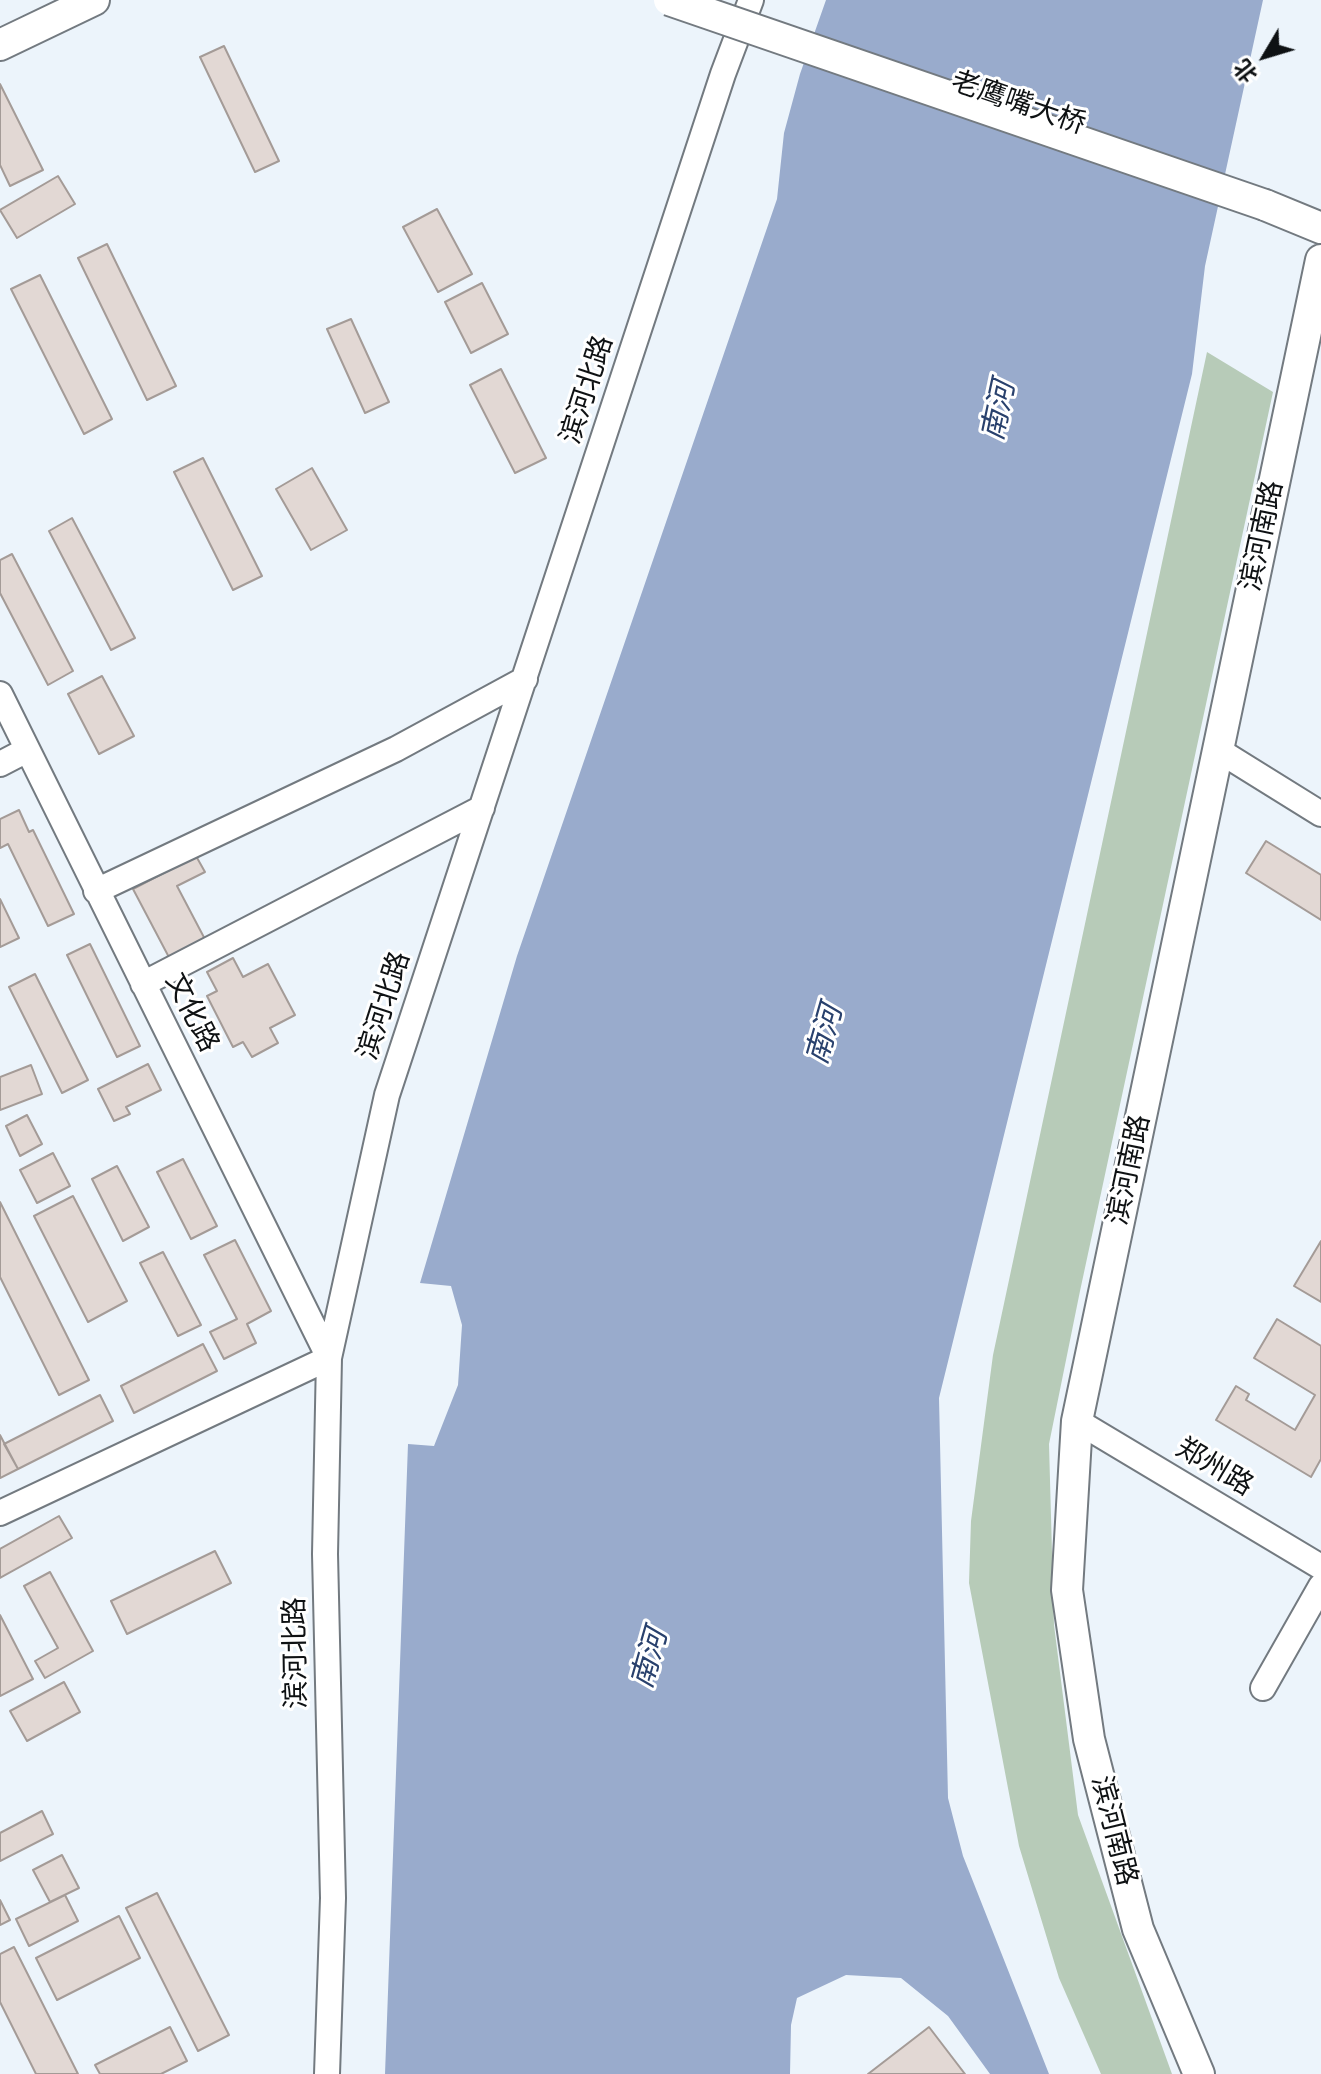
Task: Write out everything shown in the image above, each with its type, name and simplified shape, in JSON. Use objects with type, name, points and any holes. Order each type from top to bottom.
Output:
[{"type":"main road","points":[[0,22],[46,0]]},
{"type":"main road","name":"老鹰嘴大桥","points":[[669,0],[1268,197],[1321,207]]},
{"type":"main road","name":"老鹰嘴大桥","points":[[715,0],[1268,197]]},
{"type":"main road","points":[[0,45],[86,2]]},
{"type":"main road","points":[[1268,197],[1321,228]]},
{"type":"main road","name":"滨河南路","points":[[1199,2074],[1138,1929],[1089,1739],[1067,1590],[1077,1421],[1321,260]]},
{"type":"street","name":"滨河北路","points":[[327,2074],[333,1898],[325,1554],[329,1358],[387,1095],[723,74],[751,0]]},
{"type":"street","points":[[96,891],[396,749],[525,679]]},
{"type":"street","name":"文化路","points":[[0,694],[329,1358]]},
{"type":"street","points":[[0,764],[27,750]]},
{"type":"street","points":[[1218,750],[1321,814]]},
{"type":"street","points":[[143,984],[482,808]]},
{"type":"street","points":[[0,1513],[329,1358]]},
{"type":"street","name":"郑州路","points":[[1077,1421],[1321,1567]]},
{"type":"street","points":[[1263,1688],[1321,1586]]},
{"type":"green space","points":[[1207,352],[1273,392],[1049,1444],[1054,1625],[1078,1815],[1172,2074],[1101,2074],[1059,1978],[1019,1846],[969,1583],[971,1521],[993,1355]]},
{"type":"water","name":"南河","points":[[826,0],[1263,0],[1205,266],[1192,374],[939,1398],[948,1798],[963,1856],[1049,2074],[990,2074],[948,2016],[901,1978],[846,1975],[797,1998],[791,2025],[790,2074],[385,2074],[408,1444],[434,1446],[458,1385],[462,1325],[451,1286],[420,1283],[517,956],[777,199],[784,133],[800,74]]},
{"type":"building","points":[[224,46],[279,161],[255,172],[200,57]]},
{"type":"building","points":[[0,84],[43,170],[10,186],[0,165]]},
{"type":"building","points":[[58,176],[75,204],[17,238],[0,210]]},
{"type":"building","points":[[437,209],[472,274],[438,292],[403,227]]},
{"type":"building","points":[[107,244],[176,386],[147,400],[78,258]]},
{"type":"building","points":[[40,275],[112,419],[84,434],[11,289]]},
{"type":"building","points":[[482,283],[508,334],[471,353],[445,302]]},
{"type":"building","points":[[351,319],[389,402],[365,413],[327,329]]},
{"type":"building","points":[[501,369],[546,458],[515,473],[470,385]]},
{"type":"building","points":[[203,458],[262,576],[233,590],[174,472]]},
{"type":"building","points":[[312,468],[347,530],[311,550],[276,489]]},
{"type":"building","points":[[72,518],[135,638],[111,650],[49,531]]},
{"type":"building","points":[[12,554],[73,671],[48,685],[0,593],[0,560]]},
{"type":"building","points":[[102,676],[134,736],[99,754],[68,694]]},
{"type":"building","points":[[19,810],[29,832],[33,830],[74,914],[48,926],[8,844],[0,848],[0,819]]},
{"type":"building","points":[[1266,841],[1321,875],[1321,920],[1246,873]]},
{"type":"building","points":[[196,856],[205,872],[177,886],[208,945],[172,963],[133,889]]},
{"type":"building","points":[[0,899],[19,938],[0,947]]},
{"type":"building","points":[[90,944],[140,1046],[117,1057],[67,955]]},
{"type":"building","points":[[233,958],[243,977],[268,964],[295,1015],[270,1028],[278,1043],[252,1057],[243,1042],[233,1047],[207,996],[217,991],[207,972]]},
{"type":"building","points":[[35,974],[88,1080],[62,1093],[9,987]]},
{"type":"building","points":[[148,1064],[161,1090],[126,1107],[130,1114],[114,1121],[98,1089]]},
{"type":"building","points":[[31,1065],[42,1094],[0,1110],[0,1077]]},
{"type":"building","points":[[27,1115],[42,1144],[20,1156],[6,1126]]},
{"type":"building","points":[[53,1153],[70,1186],[37,1203],[20,1170]]},
{"type":"building","points":[[183,1159],[217,1226],[191,1239],[157,1172]]},
{"type":"building","points":[[117,1166],[149,1227],[123,1241],[92,1179]]},
{"type":"building","points":[[73,1196],[127,1301],[88,1322],[34,1216]]},
{"type":"building","points":[[0,1202],[89,1380],[59,1395],[0,1277]]},
{"type":"building","points":[[235,1240],[271,1311],[247,1324],[256,1343],[224,1359],[210,1332],[237,1319],[204,1255]]},
{"type":"building","points":[[1321,1241],[1321,1302],[1294,1286]]},
{"type":"building","points":[[163,1252],[201,1325],[178,1336],[140,1263]]},
{"type":"building","points":[[1277,1319],[1321,1346],[1321,1459],[1311,1477],[1216,1420],[1236,1386],[1249,1394],[1246,1400],[1295,1430],[1315,1395],[1254,1358]]},
{"type":"building","points":[[203,1344],[217,1371],[134,1413],[121,1386]]},
{"type":"building","points":[[100,1395],[113,1421],[18,1469],[4,1444]]},
{"type":"building","points":[[0,1435],[18,1469],[0,1478]]},
{"type":"building","points":[[59,1516],[72,1538],[0,1578],[0,1549]]},
{"type":"building","points":[[215,1551],[231,1583],[127,1634],[111,1601]]},
{"type":"building","points":[[50,1572],[93,1651],[45,1678],[35,1661],[58,1648],[24,1586]]},
{"type":"building","points":[[0,1615],[33,1679],[0,1696]]},
{"type":"building","points":[[64,1682],[80,1712],[27,1741],[10,1711]]},
{"type":"building","points":[[42,1811],[53,1834],[0,1861],[0,1833]]},
{"type":"building","points":[[62,1855],[79,1888],[50,1902],[33,1870]]},
{"type":"building","points":[[157,1893],[229,2035],[198,2051],[126,1908]]},
{"type":"building","points":[[65,1895],[78,1921],[29,1946],[16,1919]]},
{"type":"building","points":[[0,1900],[10,1920],[0,1925]]},
{"type":"building","points":[[119,1916],[140,1958],[57,2000],[36,1958]]},
{"type":"building","points":[[14,1947],[78,2074],[36,2074],[0,2002],[0,1954]]},
{"type":"building","points":[[170,2027],[187,2061],[161,2074],[100,2074],[95,2065]]},
{"type":"building","points":[[929,2027],[965,2074],[868,2074]]}]
